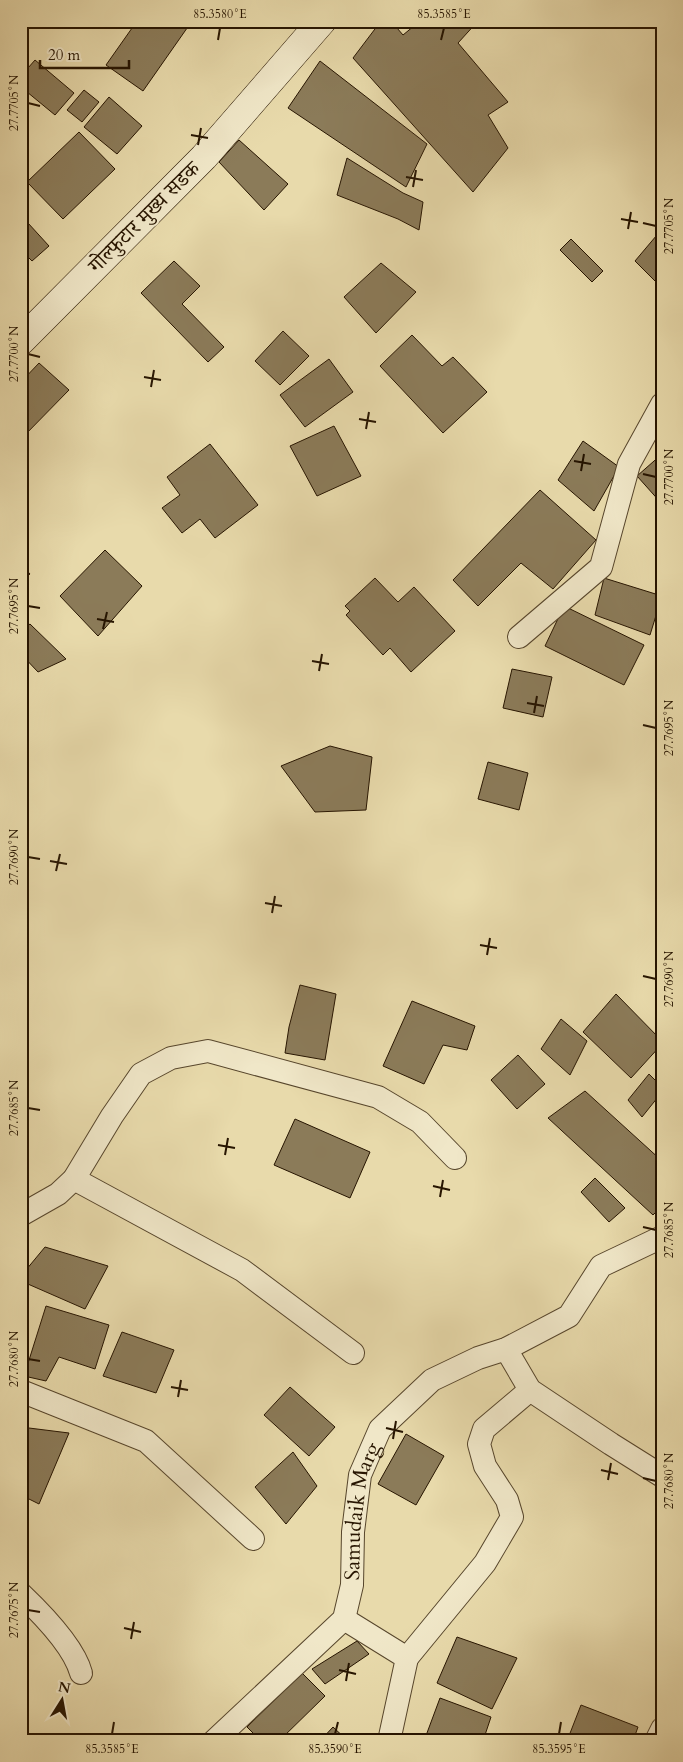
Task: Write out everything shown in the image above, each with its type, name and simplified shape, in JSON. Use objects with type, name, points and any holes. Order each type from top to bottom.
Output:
[{"type":"main road","name":"गोल्फुटार मुख्य सडक","points":[[21,341],[204,157],[322,21]]},
{"type":"street","points":[[519,637],[601,567],[629,464],[662,404]]},
{"type":"street","points":[[21,1215],[58,1194],[74,1179],[112,1116],[141,1074],[171,1058],[208,1051],[378,1097],[420,1122],[455,1158]]},
{"type":"street","points":[[74,1179],[242,1270],[353,1353]]},
{"type":"street","name":"Samudaik Marg","points":[[344,1619],[352,1585],[353,1532],[360,1475],[380,1429],[432,1380],[478,1358],[506,1349],[568,1316],[601,1266],[662,1237]]},
{"type":"street","points":[[506,1349],[530,1390],[610,1444],[662,1476]]},
{"type":"street","points":[[390,1741],[407,1658],[485,1563],[512,1517],[507,1500],[485,1466],[479,1444],[484,1429],[530,1390]]},
{"type":"street","points":[[21,1391],[146,1440],[253,1539]]},
{"type":"street","points":[[21,1594],[36,1608],[78,1661],[81,1673]]},
{"type":"street","points":[[214,1741],[344,1619],[407,1658]]},
{"type":"street","points":[[656,1741],[662,1729]]},
{"type":"building","points":[[137,21],[192,21],[143,91],[106,65]]},
{"type":"building","points":[[381,21],[391,21],[403,35],[420,21],[478,21],[458,43],[508,102],[488,115],[508,148],[473,192],[353,58]]},
{"type":"building","points":[[35,60],[74,93],[55,115],[21,87],[21,76]]},
{"type":"building","points":[[320,61],[427,144],[406,187],[288,108]]},
{"type":"building","points":[[84,90],[99,102],[82,122],[67,110]]},
{"type":"building","points":[[109,97],[142,126],[117,154],[84,127]]},
{"type":"building","points":[[79,132],[115,169],[63,219],[27,182]]},
{"type":"building","points":[[239,140],[288,184],[264,210],[219,162]]},
{"type":"building","points":[[347,158],[403,193],[423,202],[419,230],[398,219],[337,195]]},
{"type":"building","points":[[28,223],[49,246],[32,261],[21,250],[21,229]]},
{"type":"building","points":[[662,229],[662,288],[635,261]]},
{"type":"building","points":[[571,239],[603,271],[592,282],[560,250]]},
{"type":"building","points":[[174,261],[200,286],[182,304],[224,347],[208,362],[141,293]]},
{"type":"building","points":[[381,263],[416,292],[376,333],[344,297]]},
{"type":"building","points":[[283,331],[309,356],[280,385],[255,361]]},
{"type":"building","points":[[412,335],[442,366],[453,357],[487,392],[443,433],[380,366]]},
{"type":"building","points":[[329,359],[353,392],[305,427],[280,395]]},
{"type":"building","points":[[39,363],[69,390],[21,439],[21,382]]},
{"type":"building","points":[[334,426],[361,476],[317,496],[290,446]]},
{"type":"building","points":[[583,441],[619,467],[594,511],[558,480]]},
{"type":"building","points":[[210,444],[258,505],[215,538],[200,519],[182,533],[162,508],[180,495],[167,477]]},
{"type":"building","points":[[662,454],[662,504],[637,476]]},
{"type":"building","points":[[540,490],[596,540],[553,589],[521,563],[478,606],[453,580]]},
{"type":"building","points":[[105,550],[142,586],[98,636],[60,596]]},
{"type":"building","points":[[21,564],[30,574],[21,581]]},
{"type":"building","points":[[375,578],[398,602],[414,587],[455,631],[411,672],[390,648],[383,655],[346,615],[350,611],[345,606]]},
{"type":"building","points":[[604,578],[662,596],[650,635],[595,615]]},
{"type":"building","points":[[564,606],[644,645],[624,685],[545,646]]},
{"type":"building","points":[[30,624],[66,659],[38,672],[21,654],[21,631]]},
{"type":"building","points":[[512,669],[552,677],[543,717],[503,708]]},
{"type":"building","points":[[330,746],[372,757],[366,810],[315,812],[281,766]]},
{"type":"building","points":[[488,762],[528,773],[519,810],[478,799]]},
{"type":"building","points":[[300,985],[336,994],[325,1060],[285,1053],[289,1027]]},
{"type":"building","points":[[616,994],[662,1041],[662,1044],[631,1078],[583,1032]]},
{"type":"building","points":[[412,1001],[475,1026],[467,1050],[443,1045],[424,1084],[383,1066]]},
{"type":"building","points":[[561,1019],[587,1041],[570,1075],[541,1049]]},
{"type":"building","points":[[518,1055],[545,1084],[517,1109],[491,1080]]},
{"type":"building","points":[[649,1074],[662,1087],[662,1092],[642,1117],[628,1100]]},
{"type":"building","points":[[585,1091],[662,1161],[662,1206],[653,1215],[548,1118]]},
{"type":"building","points":[[295,1119],[370,1152],[350,1198],[274,1165]]},
{"type":"building","points":[[595,1178],[625,1208],[609,1222],[581,1192]]},
{"type":"building","points":[[45,1247],[108,1266],[85,1309],[21,1281],[21,1276]]},
{"type":"building","points":[[46,1306],[109,1325],[95,1369],[59,1357],[46,1381],[24,1376]]},
{"type":"building","points":[[122,1332],[174,1350],[156,1393],[103,1376]]},
{"type":"building","points":[[290,1387],[335,1427],[309,1456],[264,1415]]},
{"type":"building","points":[[21,1427],[69,1433],[39,1504],[21,1495]]},
{"type":"building","points":[[406,1434],[444,1456],[416,1505],[378,1484]]},
{"type":"building","points":[[293,1452],[317,1486],[286,1524],[255,1487]]},
{"type":"building","points":[[457,1637],[517,1658],[492,1709],[437,1683]]},
{"type":"building","points":[[357,1641],[369,1654],[325,1684],[312,1669]]},
{"type":"building","points":[[302,1673],[325,1696],[279,1741],[261,1741],[247,1727]]},
{"type":"building","points":[[440,1698],[491,1717],[483,1741],[424,1741]]},
{"type":"building","points":[[581,1705],[638,1727],[633,1741],[567,1741]]},
{"type":"building","points":[[333,1727],[348,1741],[320,1741]]}]
